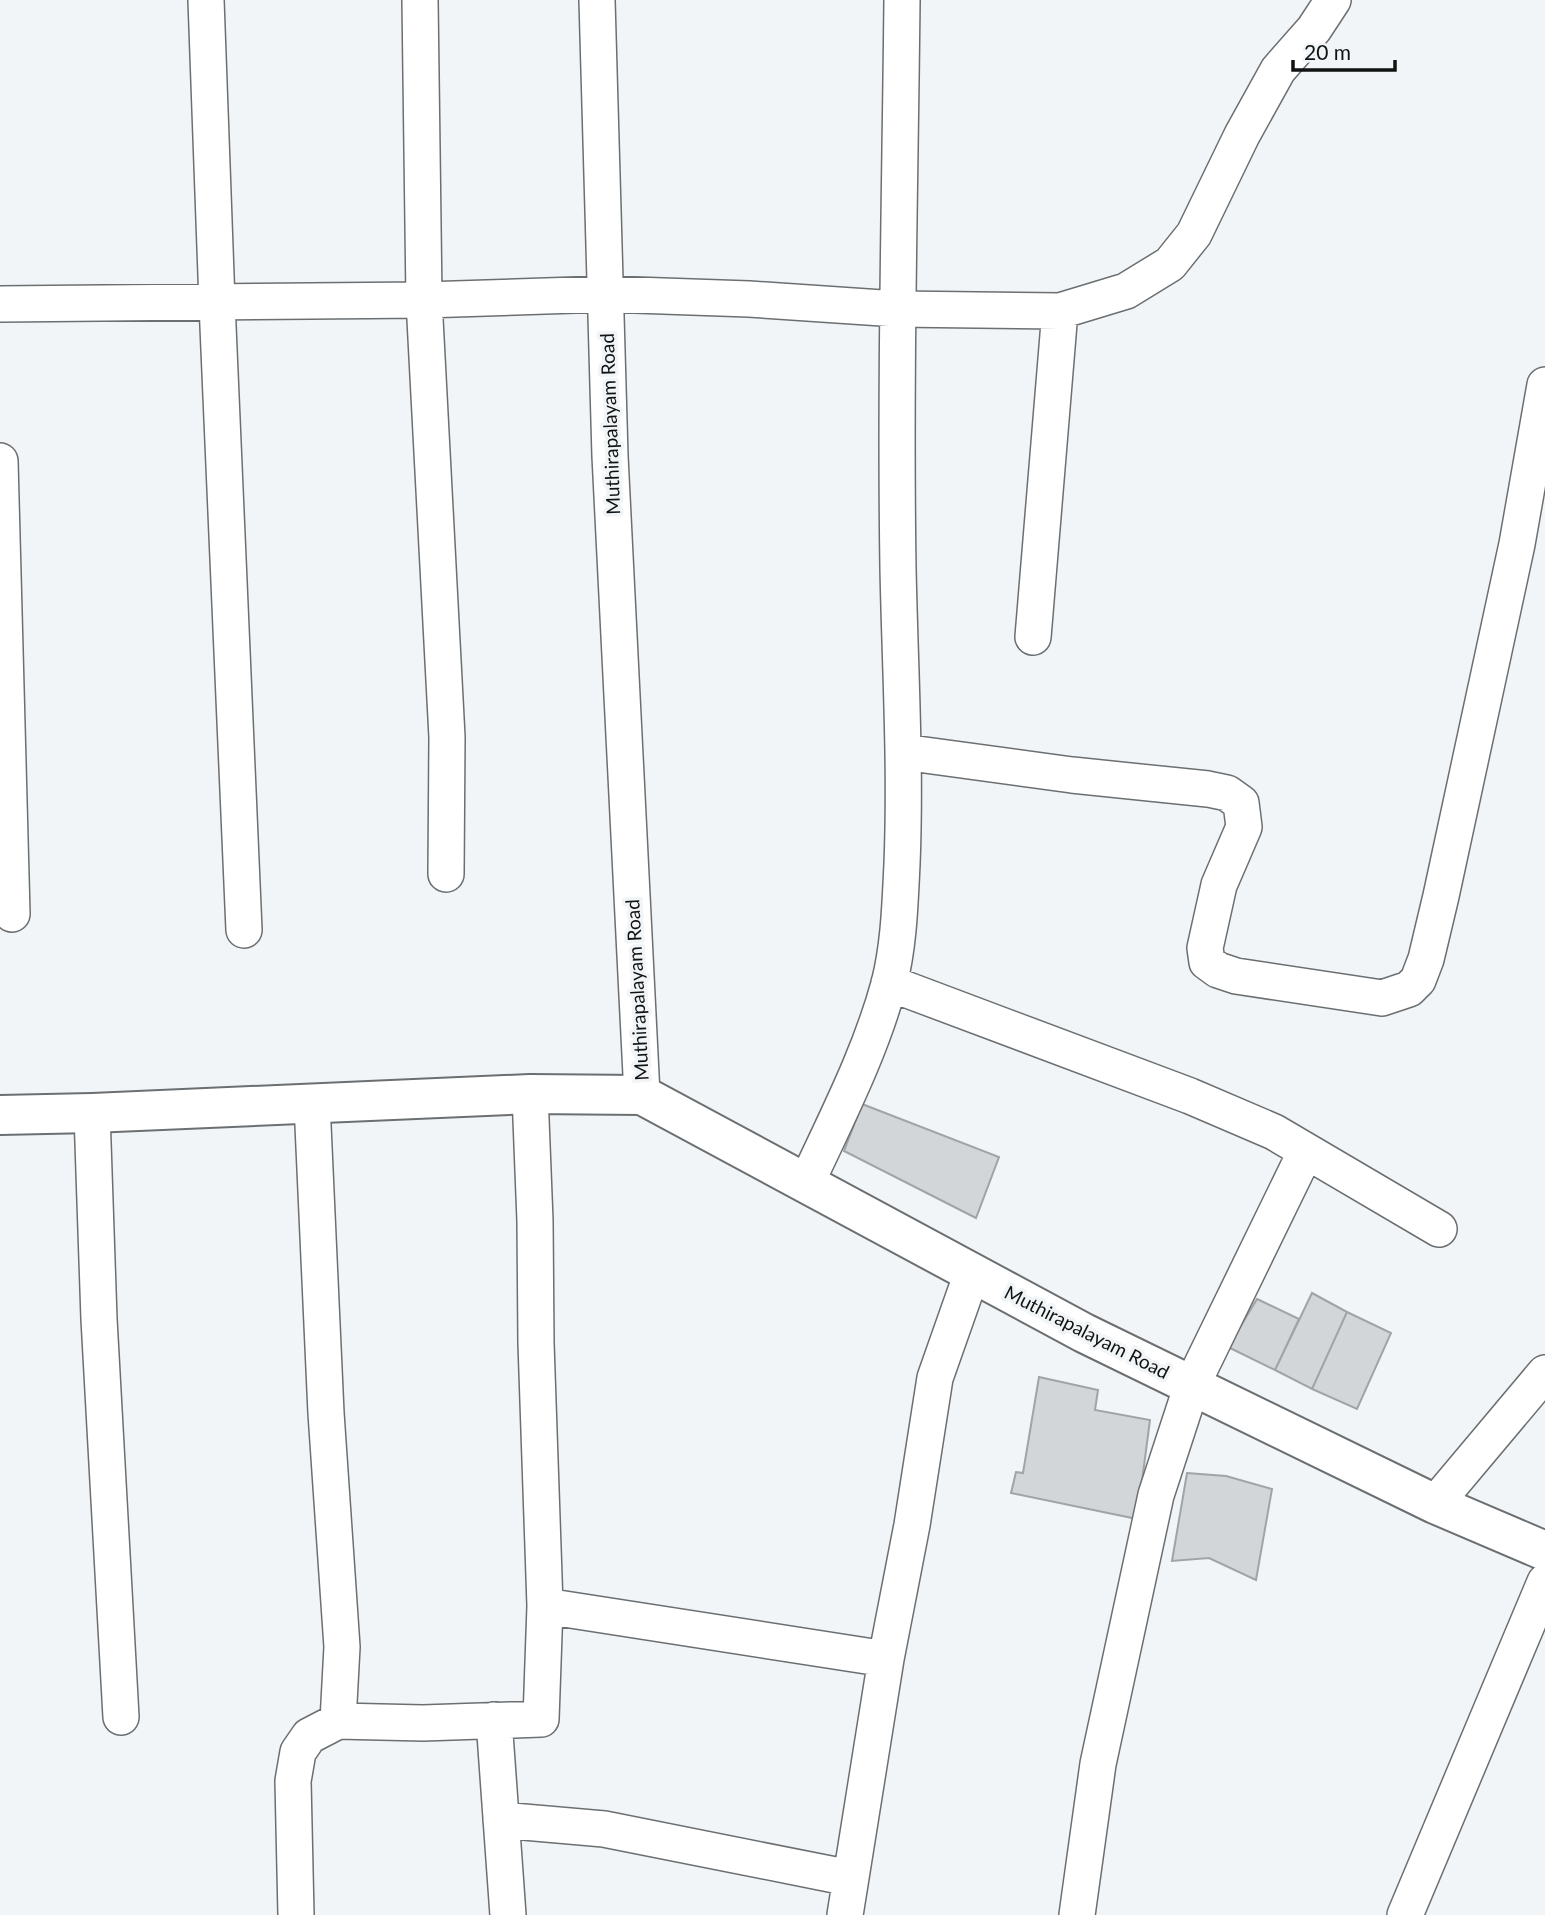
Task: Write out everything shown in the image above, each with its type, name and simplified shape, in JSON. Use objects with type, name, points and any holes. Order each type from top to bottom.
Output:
[{"type":"street","points":[[206,0],[244,930]]},
{"type":"street","points":[[420,0],[424,300],[447,737],[446,874]]},
{"type":"street","name":"Muthirapalayam Road","points":[[597,0],[610,456],[642,1095],[1084,1334],[1444,1508],[1534,1546]]},
{"type":"street","points":[[806,1185],[861,1067],[889,983],[899,927],[904,798],[898,567],[897,309],[902,0]]},
{"type":"street","points":[[0,304],[424,300],[606,295],[748,299],[897,309],[1060,311],[1126,291],[1170,264],[1194,234],[1242,135],[1278,70],[1314,29],[1333,0]]},
{"type":"street","points":[[1033,637],[1060,311]]},
{"type":"street","points":[[903,752],[1227,793],[1241,803],[1244,827],[1219,885],[1205,948],[1207,962],[1218,970],[1236,976],[1355,995],[1382,998],[1409,989],[1418,980],[1426,959],[1441,896],[1517,544],[1545,385]]},
{"type":"street","points":[[0,461],[12,914]]},
{"type":"street","points":[[889,983],[1190,1096],[1274,1132],[1439,1229]]},
{"type":"street","points":[[296,1915],[293,1781],[298,1752],[309,1736],[338,1721],[423,1723],[541,1719],[545,1606],[536,1343],[536,1221],[530,1094]]},
{"type":"street","points":[[0,1115],[530,1094],[642,1095]]},
{"type":"street","points":[[312,1103],[326,1427],[342,1647],[338,1721]]},
{"type":"street","points":[[92,1113],[99,1319],[121,1717]]},
{"type":"street","points":[[1077,1915],[1098,1764],[1156,1495],[1192,1385],[1306,1151]]},
{"type":"street","points":[[845,1915],[935,1378],[972,1273]]},
{"type":"street","points":[[1444,1508],[1545,1373]]},
{"type":"street","points":[[1405,1915],[1545,1582]]},
{"type":"street","points":[[545,1606],[886,1658]]},
{"type":"street","points":[[494,1720],[508,1915]]},
{"type":"street","points":[[501,1820],[604,1829],[850,1878]]},
{"type":"building","points":[[862,1104],[999,1157],[976,1218],[844,1151]]},
{"type":"building","points":[[1312,1293],[1347,1312],[1312,1389],[1275,1370]]},
{"type":"building","points":[[1257,1299],[1299,1319],[1275,1370],[1228,1347]]},
{"type":"building","points":[[1347,1312],[1391,1333],[1357,1409],[1312,1389]]},
{"type":"building","points":[[1039,1377],[1098,1390],[1095,1410],[1150,1420],[1137,1519],[1011,1493],[1016,1472],[1023,1473]]},
{"type":"building","points":[[1187,1473],[1226,1476],[1272,1489],[1256,1580],[1209,1558],[1172,1561]]}]
